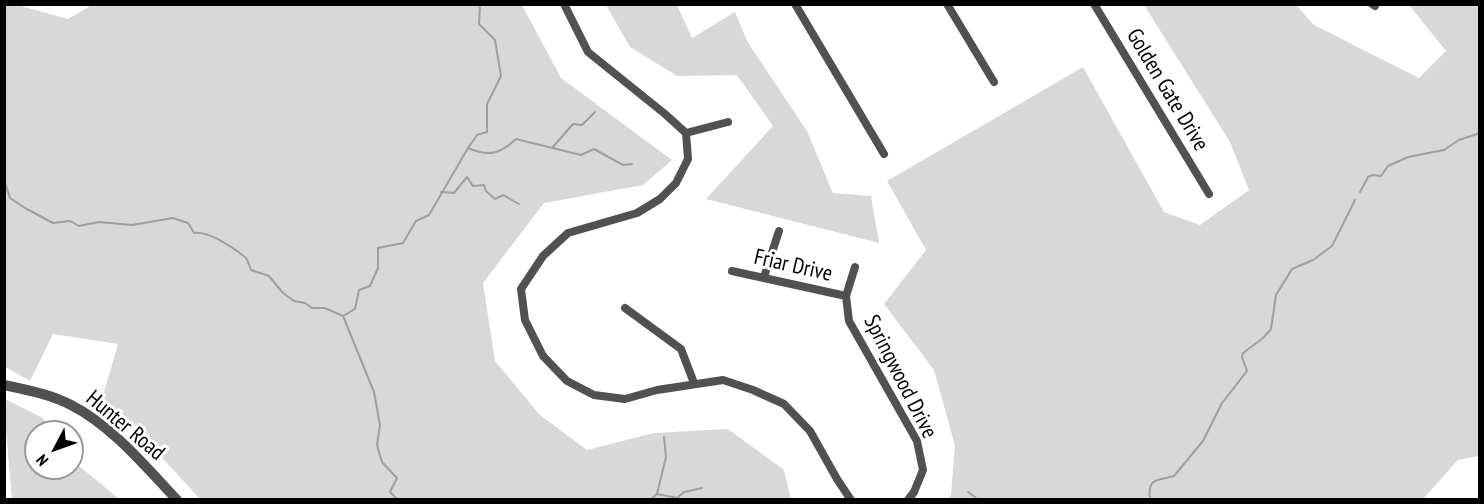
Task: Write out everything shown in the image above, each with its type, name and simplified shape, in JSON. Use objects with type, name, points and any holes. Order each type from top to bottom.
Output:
[{"type":"street","points":[[564,4],[588,52],[686,133],[688,159],[676,183],[660,199],[637,213],[568,233],[543,256],[521,289],[525,320],[543,356],[567,381],[594,395],[625,399],[694,383],[723,380],[753,390],[784,405],[810,431],[851,500]]},
{"type":"street","points":[[795,4],[884,154]]},
{"type":"street","points":[[947,4],[994,82]]},
{"type":"street","name":"Golden Gate Drive","points":[[1094,4],[1209,194]]},
{"type":"street","points":[[686,133],[728,122]]},
{"type":"street","points":[[764,277],[779,231]]},
{"type":"street","name":"Springwood Drive","points":[[855,267],[846,296],[849,321],[917,441],[923,470],[908,500]]},
{"type":"street","name":"Friar Drive","points":[[732,271],[846,296]]},
{"type":"street","points":[[625,308],[681,349],[694,383]]},
{"type":"street","name":"Hunter Road","points":[[4,385],[46,394],[70,404],[93,418],[177,500]]},
{"type":"shaded area","points":[[5,5],[17,5],[68,19],[92,5],[522,5],[561,78],[672,160],[643,185],[544,203],[483,283],[495,361],[540,415],[587,450],[654,433],[728,429],[784,470],[791,499],[200,499],[154,449],[102,399],[118,344],[53,334],[30,381],[5,367]]},
{"type":"shaded area","points":[[606,5],[677,5],[692,38],[735,12],[747,41],[807,131],[833,193],[871,196],[879,243],[706,199],[773,126],[737,75],[677,76],[630,47]]},
{"type":"shaded area","points":[[1144,5],[1296,5],[1314,25],[1419,78],[1446,51],[1409,5],[1479,5],[1479,456],[1458,460],[1423,499],[948,499],[951,495],[955,446],[934,370],[884,304],[926,250],[887,181],[1083,67],[1164,212],[1200,225],[1249,190],[1230,142]]},
{"type":"shaded area","points":[[5,399],[44,420],[24,420],[24,480],[84,480],[84,470],[119,499],[12,499]]},
{"type":"waterway","points":[[468,148],[477,135],[487,132],[487,104],[501,76],[495,40],[479,24],[480,4]]},
{"type":"waterway","points":[[552,148],[573,124],[582,125],[595,112]]},
{"type":"waterway","points":[[1360,192],[1368,177],[1381,176],[1388,166],[1408,157],[1444,150],[1459,140],[1480,133]]},
{"type":"waterway","points":[[343,316],[355,309],[359,290],[370,286],[378,268],[378,248],[403,243],[416,221],[429,215],[468,148],[488,153],[494,152],[505,148],[516,139],[581,155],[594,149],[623,165],[632,164]]},
{"type":"waterway","points":[[441,192],[454,193],[467,177],[473,186],[484,185],[486,191],[495,199],[503,195],[519,204]]},
{"type":"waterway","points":[[4,180],[10,198],[53,223],[70,221],[79,226],[99,222],[132,225],[173,218],[188,223],[194,233],[214,237],[240,253],[246,258],[251,270],[269,276],[283,293],[294,301],[305,303],[312,308],[325,308],[343,316],[374,392],[380,425],[377,445],[382,462],[397,478],[390,492],[398,500]]},
{"type":"waterway","points":[[1150,500],[1150,487],[1154,481],[1174,476],[1203,441],[1222,403],[1247,371],[1242,357],[1243,353],[1271,329],[1276,295],[1292,269],[1313,260],[1332,246],[1355,200]]},
{"type":"waterway","points":[[657,494],[666,457],[664,437]]},
{"type":"waterway","points":[[650,500],[657,494],[677,498],[684,492],[702,488]]},
{"type":"waterway","points":[[968,492],[979,500]]}]
